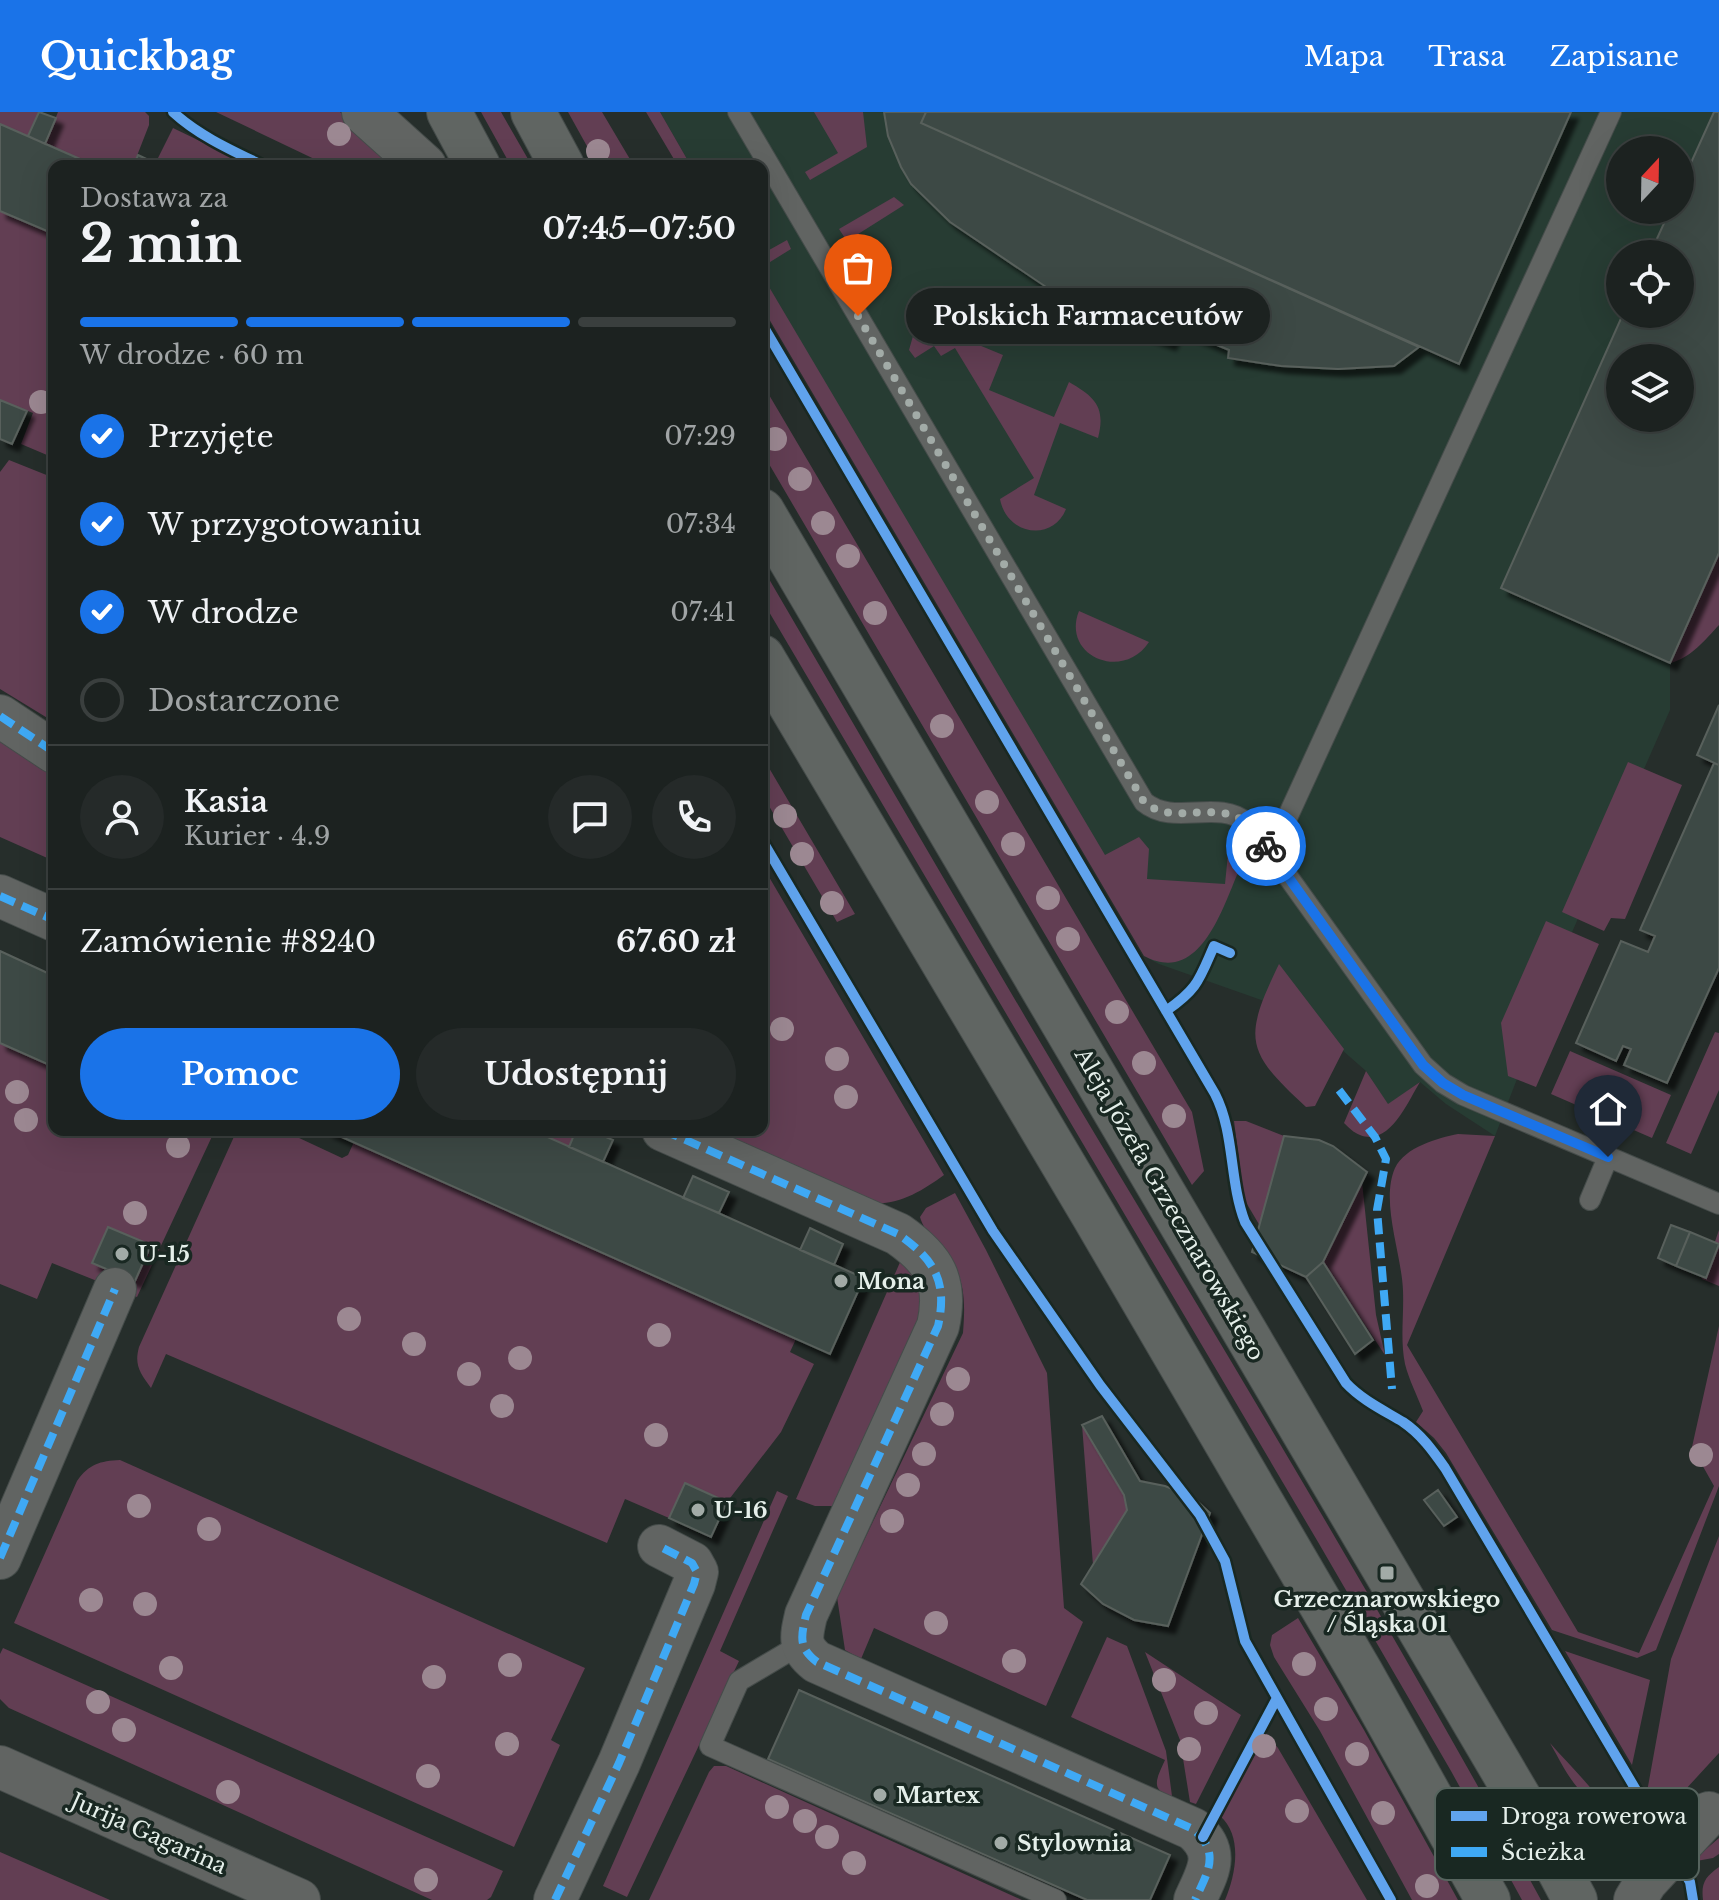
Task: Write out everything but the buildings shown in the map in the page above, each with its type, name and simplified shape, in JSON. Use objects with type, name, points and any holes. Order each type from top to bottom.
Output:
[{"type":"main road","points":[[449,112],[475,160]]},
{"type":"main road","points":[[533,112],[559,160]]},
{"type":"main road","name":"Aleja Józefa Grzecznarowskiego","points":[[768,521],[1513,1788]]},
{"type":"main road","points":[[768,667],[1094,1216],[1435,1805]]},
{"type":"main road","points":[[1477,1880],[1488,1900]]},
{"type":"main road","name":"Aleja Józefa Grzecznarowskiego","points":[[1564,1880],[1575,1900]]},
{"type":"street","points":[[364,112],[417,160]]},
{"type":"street","points":[[0,716],[48,748]]},
{"type":"street","points":[[0,896],[48,917]]},
{"type":"street","points":[[677,1136],[898,1234],[930,1261],[942,1285],[943,1305],[938,1326],[806,1615],[801,1637],[805,1653],[817,1662],[1193,1829],[1207,1841],[1211,1855],[1209,1869],[1195,1900]]},
{"type":"street","points":[[0,1558],[115,1289]]},
{"type":"street","points":[[555,1900],[619,1763],[694,1584],[697,1572],[692,1563],[659,1546]]},
{"type":"street","name":"Jurija Gagarina","points":[[0,1767],[299,1900]]},
{"type":"street","points":[[1699,1824],[1714,1808]]},
{"type":"street","points":[[1635,1900],[1648,1880]]},
{"type":"lane","points":[[738,112],[766,160]]},
{"type":"lane","points":[[1271,853],[1611,112]]},
{"type":"lane","points":[[768,163],[1144,802],[1152,809],[1170,814],[1232,815],[1248,824],[1423,1065],[1443,1083],[1463,1095],[1719,1204]]},
{"type":"lane","points":[[1590,1200],[1608,1157]]},
{"type":"lane","points":[[803,1643],[739,1681],[710,1746],[1056,1900]]},
{"type":"shaded area","points":[[0,112],[39,112],[28,136],[0,124]]},
{"type":"shaded area","points":[[58,112],[145,112],[149,116],[149,125],[135,160],[82,160],[45,144]]},
{"type":"shaded area","points":[[216,112],[340,112],[398,160],[316,160]]},
{"type":"shaded area","points":[[481,112],[501,112],[529,160],[508,160]]},
{"type":"shaded area","points":[[568,112],[602,112],[630,160],[595,160]]},
{"type":"shaded area","points":[[646,112],[660,112],[688,160],[674,160]]},
{"type":"shaded area","points":[[660,112],[1719,112],[1719,553],[1670,663],[1670,710],[1509,1075],[1517,1079],[1495,1136],[1446,1104],[1420,1082],[1388,1105],[1366,1071],[1301,1014],[1144,956],[768,300],[768,160],[688,160]]},
{"type":"shaded area","points":[[814,112],[863,112],[867,147],[810,180],[805,172],[838,153]]},
{"type":"shaded area","points":[[173,128],[233,157],[232,160],[157,160]]},
{"type":"shaded area","points":[[894,197],[904,205],[855,236],[874,266],[865,269],[839,229]]},
{"type":"shaded area","points":[[0,211],[48,231],[48,455],[21,444],[33,413],[0,400]]},
{"type":"shaded area","points":[[787,240],[791,249],[768,263],[768,251]]},
{"type":"shaded area","points":[[768,285],[1105,855],[1139,837],[1149,849],[1147,879],[1225,884],[1228,854],[1243,861],[1219,917],[1196,950],[1182,960],[1164,962],[1144,956],[768,317]]},
{"type":"shaded area","points":[[928,324],[1003,355],[989,390],[1054,417],[1069,382],[1096,404],[1100,418],[1098,438],[1060,423],[1034,495],[1066,509],[1060,520],[1051,527],[1031,530],[1021,527],[1011,521],[1004,511],[1000,499],[1034,478],[955,348],[941,356],[934,346],[915,358],[909,350],[915,329]]},
{"type":"shaded area","points":[[768,393],[1192,1112],[1204,1171],[1192,1185],[768,462]]},
{"type":"shaded area","points":[[9,460],[48,476],[48,718],[0,689],[0,472]]},
{"type":"shaded area","points":[[1719,553],[1719,625],[1691,653],[1670,663]]},
{"type":"shaded area","points":[[768,577],[1328,1526],[1478,1788],[1460,1788],[768,610]]},
{"type":"shaded area","points":[[1079,611],[1149,642],[1138,654],[1125,660],[1111,662],[1098,658],[1086,651],[1079,640],[1076,627]]},
{"type":"shaded area","points":[[0,737],[48,767],[48,858],[0,837]]},
{"type":"shaded area","points":[[1628,762],[1682,785],[1625,919],[1611,918],[1604,931],[1562,912]]},
{"type":"shaded area","points":[[768,766],[855,914],[837,922],[768,804]]},
{"type":"shaded area","points":[[768,875],[944,1175],[909,1196],[890,1202],[870,1203],[721,1140],[723,1136],[768,1136]]},
{"type":"shaded area","points":[[1546,921],[1599,944],[1536,1087],[1508,1076],[1501,1023]]},
{"type":"shaded area","points":[[1279,964],[1344,1049],[1315,1106],[1306,1107],[1271,1072],[1256,1043],[1259,1010]]},
{"type":"shaded area","points":[[1715,1032],[1719,1033],[1719,1090],[1691,1154],[1666,1143]]},
{"type":"shaded area","points":[[0,1043],[48,1064],[48,1136],[212,1136],[137,1297],[52,1263],[37,1299],[0,1284]]},
{"type":"shaded area","points":[[1570,1051],[1671,1095],[1652,1138],[1551,1094]]},
{"type":"shaded area","points":[[1366,1071],[1388,1104],[1420,1082],[1389,1129],[1371,1137],[1358,1134],[1344,1123]]},
{"type":"shaded area","points":[[1234,1121],[1246,1121],[1284,1136],[1260,1226],[1244,1199]]},
{"type":"shaded area","points":[[1458,1134],[1495,1136],[1407,1345],[1578,1632],[1639,1653],[1714,1486],[1692,1447],[1719,1326],[1719,1486],[1656,1650],[1637,1658],[1552,1630],[1446,1453],[1416,1422],[1423,1411],[1405,1364],[1402,1277],[1391,1212],[1391,1182],[1395,1168],[1406,1154],[1432,1141]]},
{"type":"shaded area","points":[[234,1136],[295,1136],[342,1158],[348,1155],[354,1142],[796,1339],[790,1352],[814,1364],[781,1432],[727,1502],[685,1483],[669,1518],[625,1499],[607,1543],[166,1354],[151,1388],[139,1369],[139,1347]]},
{"type":"shaded area","points":[[545,1136],[574,1136],[569,1147]]},
{"type":"shaded area","points":[[1362,1182],[1376,1315],[1385,1355],[1323,1262]]},
{"type":"shaded area","points":[[955,1193],[1047,1373],[1064,1608],[1083,1622],[1046,1706],[874,1628],[861,1659],[845,1650],[837,1597],[963,1333],[964,1304],[959,1276],[950,1258],[929,1234],[920,1217],[926,1208]]},
{"type":"shaded area","points":[[1719,1230],[1719,1286],[1702,1279]]},
{"type":"shaded area","points":[[901,1260],[915,1272],[927,1309],[836,1506],[815,1506],[796,1499]]},
{"type":"shaded area","points":[[1082,1425],[1124,1495],[1127,1510],[1093,1565]]},
{"type":"shaded area","points":[[120,1460],[585,1668],[551,1740],[560,1745],[514,1847],[14,1623],[77,1481],[96,1464]]},
{"type":"shaded area","points":[[777,1491],[788,1496],[720,1651],[739,1661],[627,1897],[603,1886]]},
{"type":"shaded area","points":[[1719,1536],[1719,1753],[1687,1788],[1648,1788],[1671,1659]]},
{"type":"shaded area","points":[[1298,1618],[1435,1858],[1435,1880],[1447,1880],[1458,1900],[1412,1900],[1320,1731],[1274,1657],[1270,1645],[1272,1635]]},
{"type":"shaded area","points":[[1107,1637],[1127,1646],[1166,1751],[1172,1796],[1157,1787],[1165,1760],[1071,1717]]},
{"type":"shaded area","points":[[3,1648],[503,1871],[491,1897],[487,1900],[432,1900],[9,1708],[0,1699],[0,1654]]},
{"type":"shaded area","points":[[1565,1651],[1650,1680],[1632,1765]]},
{"type":"shaded area","points":[[1145,1652],[1241,1715],[1196,1804],[1190,1802],[1180,1740]]},
{"type":"shaded area","points":[[1266,1733],[1278,1748],[1367,1900],[1225,1900],[1232,1879],[1235,1845],[1227,1824],[1220,1816]]},
{"type":"shaded area","points":[[1550,1743],[1590,1788],[1578,1788]]},
{"type":"shaded area","points":[[714,1766],[726,1766],[1022,1900],[649,1900]]},
{"type":"shaded area","points":[[1719,1838],[1719,1854],[1699,1861],[1699,1855]]},
{"type":"shaded area","points":[[0,1852],[110,1900],[0,1900]]},
{"type":"shaded area","points":[[1719,1867],[1719,1900],[1703,1900],[1705,1881]]},
{"type":"shaded area","points":[[1511,1880],[1530,1880],[1541,1900],[1522,1900]]},
{"type":"marked path","points":[[0,716],[48,748]]},
{"type":"marked path","points":[[0,896],[48,917]]},
{"type":"marked path","points":[[1339,1090],[1375,1137],[1386,1159],[1377,1210],[1392,1389]]},
{"type":"marked path","points":[[677,1136],[898,1234],[929,1262],[939,1284],[941,1310],[938,1326],[806,1615],[802,1636],[807,1651],[817,1662],[1193,1829],[1202,1838],[1209,1854],[1207,1871],[1195,1900]]},
{"type":"marked path","points":[[0,1558],[115,1289]]},
{"type":"marked path","points":[[555,1900],[619,1763],[694,1584],[697,1572],[692,1563],[659,1546]]},
{"type":"cycle path","points":[[173,112],[205,136],[251,160]]},
{"type":"cycle path","points":[[768,334],[1215,1094],[1226,1125],[1236,1190],[1245,1222],[1346,1383],[1415,1432],[1445,1468],[1635,1788]]},
{"type":"cycle path","points":[[768,850],[993,1231],[1100,1385],[1200,1515],[1225,1561],[1245,1641],[1391,1900]]},
{"type":"cycle path","points":[[1166,1011],[1196,983],[1214,946],[1230,953]]},
{"type":"cycle path","points":[[1203,1837],[1277,1698]]},
{"type":"cycle path","points":[[1689,1880],[1693,1900]]},
{"type":"way so far","points":[[858,316],[1144,802],[1152,809],[1170,814],[1232,815],[1248,824],[1266,846]]},
{"type":"place","name":"Polskich Farmaceutów","points":[[858,316]]},
{"type":"place","name":"U-15","points":[[122,1254]]},
{"type":"place","name":"Mona","points":[[841,1281]]},
{"type":"place","name":"U-16","points":[[698,1510]]},
{"type":"place","name":"Grzecznarowskiego / Śląska 01","points":[[1387,1573]]},
{"type":"place","name":"Martex","points":[[880,1795]]},
{"type":"place","name":"Stylownia","points":[[1001,1843]]},
{"type":"route","points":[[1266,846],[1423,1065],[1463,1095],[1608,1157]]}]
